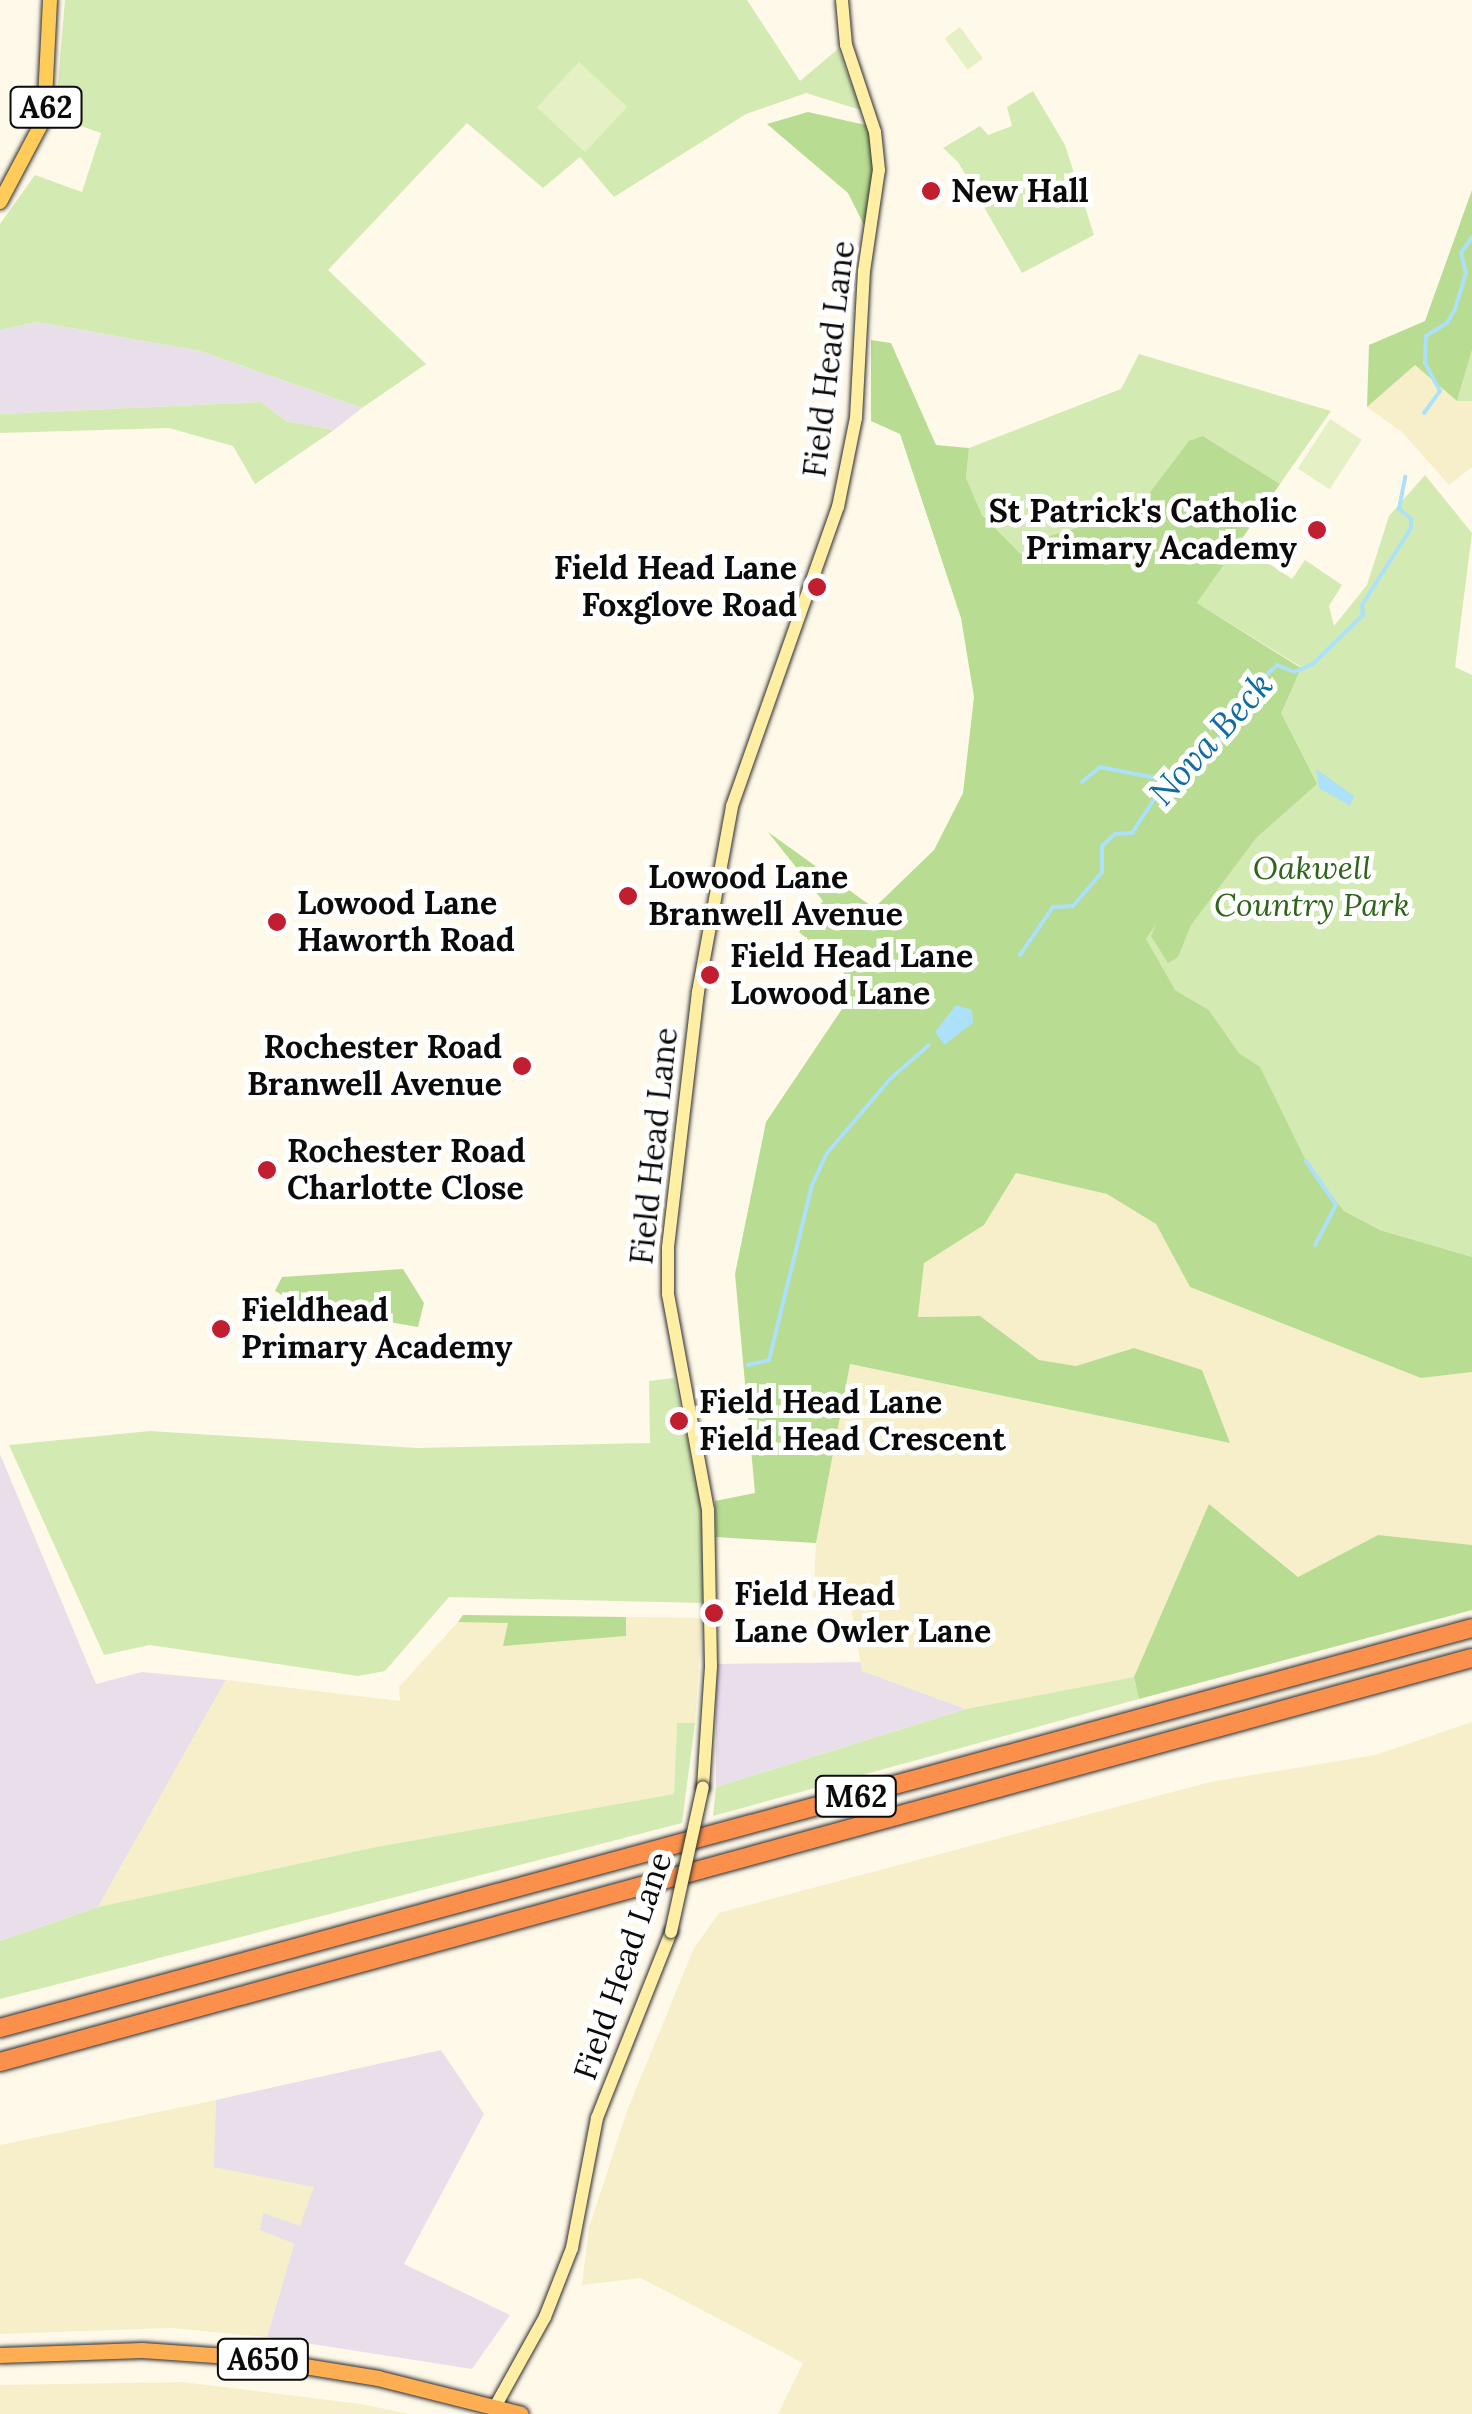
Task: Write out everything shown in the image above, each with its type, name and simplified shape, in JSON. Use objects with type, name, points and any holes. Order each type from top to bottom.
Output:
[{"type":"highway","name":"M62","points":[[0,2028],[1472,1628]]},
{"type":"highway","name":"M62","points":[[0,2062],[1472,1658]]},
{"type":"highway","name":"A650","points":[[0,2355],[142,2350],[256,2358],[496,2405],[521,2414]]},
{"type":"main road","name":"A62","points":[[0,202],[44,120],[50,0]]},
{"type":"main road","name":"Field Head Lane","points":[[496,2405],[566,2266],[597,2118],[671,1932],[702,1787],[710,1666],[708,1510],[668,1294],[668,1246],[698,992],[732,806],[838,507],[856,418],[864,271],[879,170],[875,132],[846,45],[842,0]]},
{"type":"shaded area","points":[[37,322],[200,351],[362,408],[334,430],[286,421],[261,402],[0,414],[0,330]]},
{"type":"shaded area","points":[[1415,365],[1457,401],[1472,401],[1472,467],[1449,485],[1402,432],[1367,407]]},
{"type":"shaded area","points":[[1016,1173],[1107,1194],[1156,1224],[1190,1287],[1421,1378],[1472,1372],[1472,1545],[1378,1535],[1299,1577],[1209,1504],[1134,1677],[966,1709],[862,1671],[851,1608],[813,1605],[816,1543],[849,1364],[1229,1443],[1134,1348],[1076,1366],[1039,1360],[980,1316],[918,1317],[924,1263],[984,1225]]},
{"type":"shaded area","points":[[0,1454],[96,1684],[142,1672],[226,1680],[98,1907],[0,1941]]},
{"type":"shaded area","points":[[626,1617],[702,1618],[695,1723],[677,1724],[674,1794],[376,1847],[98,1907],[226,1680],[400,1701],[399,1687],[458,1622],[509,1622],[504,1645],[625,1636]]},
{"type":"shaded area","points":[[865,1662],[863,1671],[966,1709],[716,1787],[716,1664]]},
{"type":"shaded area","points":[[1472,1722],[1472,2414],[778,2414],[803,2363],[641,2278],[582,2285],[589,2228],[627,2111],[694,1948],[719,1913],[1210,1782],[1375,1755]]},
{"type":"shaded area","points":[[441,2050],[484,2114],[404,2264],[510,2315],[472,2369],[267,2337],[294,2244],[259,2230],[263,2213],[213,2167],[216,2100]]},
{"type":"shaded area","points":[[216,2100],[214,2167],[314,2187],[300,2226],[263,2213],[260,2230],[294,2244],[267,2337],[171,2328],[0,2334],[0,2145]]},
{"type":"shaded area","points":[[182,2382],[361,2404],[409,2414],[0,2414],[0,2385]]},
{"type":"green space","points":[[65,0],[747,0],[800,81],[838,49],[861,110],[806,93],[746,114],[614,197],[580,157],[543,188],[467,123],[328,270],[426,364],[362,408],[200,351],[37,322],[0,330],[0,224],[35,175],[82,192],[101,133],[55,117]]},
{"type":"green space","points":[[960,27],[983,59],[968,70],[945,38]]},
{"type":"green space","points":[[579,62],[627,107],[585,152],[537,107]]},
{"type":"green space","points":[[1033,91],[1065,145],[1094,235],[1022,273],[958,162],[943,148],[980,126],[988,135],[1012,126],[1007,107]]},
{"type":"green space","points":[[808,112],[870,126],[875,171],[867,231],[848,193],[767,124]]},
{"type":"green space","points":[[1472,190],[1472,350],[1457,401],[1415,365],[1367,407],[1369,345],[1425,321]]},
{"type":"green space","points":[[871,340],[891,343],[936,445],[969,448],[966,478],[982,515],[1025,558],[1049,536],[1112,517],[1145,499],[1189,441],[1203,436],[1280,484],[1197,603],[1301,668],[1281,713],[1317,784],[1256,838],[1191,925],[1178,957],[1168,963],[1151,936],[1156,924],[1146,939],[1175,990],[1209,1010],[1239,1053],[1260,1067],[1309,1167],[1344,1211],[1380,1230],[1472,1257],[1472,1372],[1421,1378],[1190,1287],[1156,1224],[1107,1194],[1016,1173],[984,1225],[924,1263],[918,1317],[980,1316],[1039,1360],[1076,1366],[1134,1348],[1202,1370],[1230,1443],[850,1364],[816,1543],[716,1537],[715,1501],[755,1493],[735,1274],[766,1122],[844,1006],[844,970],[799,932],[823,901],[768,832],[874,908],[934,850],[963,793],[974,697],[961,618],[900,434],[871,421]]},
{"type":"green space","points":[[1472,350],[1472,401],[1457,401]]},
{"type":"green space","points":[[1139,354],[1331,411],[1280,484],[1203,436],[1145,499],[1112,517],[1049,536],[1025,558],[982,515],[966,478],[969,448],[1121,389]]},
{"type":"green space","points":[[261,402],[286,421],[334,430],[255,484],[233,446],[169,428],[0,433],[0,414]]},
{"type":"green space","points":[[1330,419],[1362,440],[1330,489],[1298,468]]},
{"type":"green space","name":"Oakwell Country Park","points":[[1425,475],[1472,533],[1455,667],[1472,675],[1472,1257],[1380,1230],[1344,1211],[1307,1167],[1260,1068],[1239,1053],[1209,1010],[1175,990],[1136,940],[1301,667],[1197,603],[1238,543],[1292,579],[1305,560],[1342,585],[1329,606],[1334,626],[1367,585],[1389,516]]},
{"type":"green space","points":[[403,1269],[424,1303],[418,1327],[303,1307],[275,1291],[282,1277]]},
{"type":"green space","points":[[674,1378],[702,1508],[703,1603],[449,1597],[385,1671],[358,1676],[150,1645],[104,1655],[9,1445],[150,1431],[417,1448],[650,1443],[649,1381]]},
{"type":"green space","points":[[1209,1504],[1298,1577],[1378,1535],[1472,1545],[1472,1610],[1139,1699],[1134,1677]]},
{"type":"green space","points":[[463,1615],[626,1617],[626,1636],[503,1646],[508,1623],[458,1622]]},
{"type":"green space","points":[[1134,1677],[1139,1699],[713,1816],[716,1787],[966,1709]]},
{"type":"green space","points":[[677,1723],[695,1723],[682,1823],[0,1999],[0,1941],[98,1907],[376,1847],[674,1794]]},
{"type":"water","points":[[1316,769],[1354,796],[1350,806],[1319,788]]},
{"type":"water","points":[[956,1005],[972,1010],[973,1023],[944,1045],[935,1032]]},
{"type":"waterway","name":"Nova Beck","points":[[1424,413],[1440,391],[1425,363],[1426,336],[1447,323],[1455,309],[1466,274],[1461,253],[1472,237]]},
{"type":"waterway","name":"Nova Beck","points":[[1020,955],[1053,907],[1073,906],[1102,872],[1102,846],[1115,834],[1132,833],[1170,775],[1224,734],[1249,692],[1277,665],[1294,672],[1313,664],[1363,615],[1362,605],[1411,528],[1411,519],[1399,509],[1405,477]]},
{"type":"waterway","points":[[1082,782],[1100,767],[1167,780]]},
{"type":"waterway","name":"Nova Beck","points":[[748,1365],[769,1360],[812,1185],[827,1153],[891,1078],[929,1045]]},
{"type":"waterway","points":[[1306,1161],[1336,1205],[1315,1245]]},
{"type":"place","name":"New Hall","points":[[931,191]]},
{"type":"place","name":"St Patrick's Catholic Primary Academy","points":[[1317,530]]},
{"type":"place","name":"Field Head Lane Foxglove Road","points":[[817,587]]},
{"type":"place","name":"Lowood Lane Branwell Avenue","points":[[628,896]]},
{"type":"place","name":"Lowood Lane Haworth Road","points":[[277,922]]},
{"type":"place","name":"Field Head Lane Lowood Lane","points":[[710,975]]},
{"type":"place","name":"Rochester Road Branwell Avenue","points":[[522,1066]]},
{"type":"place","name":"Rochester Road Charlotte Close","points":[[267,1170]]},
{"type":"place","name":"Fieldhead Primary Academy","points":[[221,1329]]},
{"type":"place","name":"Field Head Lane Field Head Crescent","points":[[679,1421]]},
{"type":"place","name":"Field Head Lane Owler Lane","points":[[714,1613]]}]
